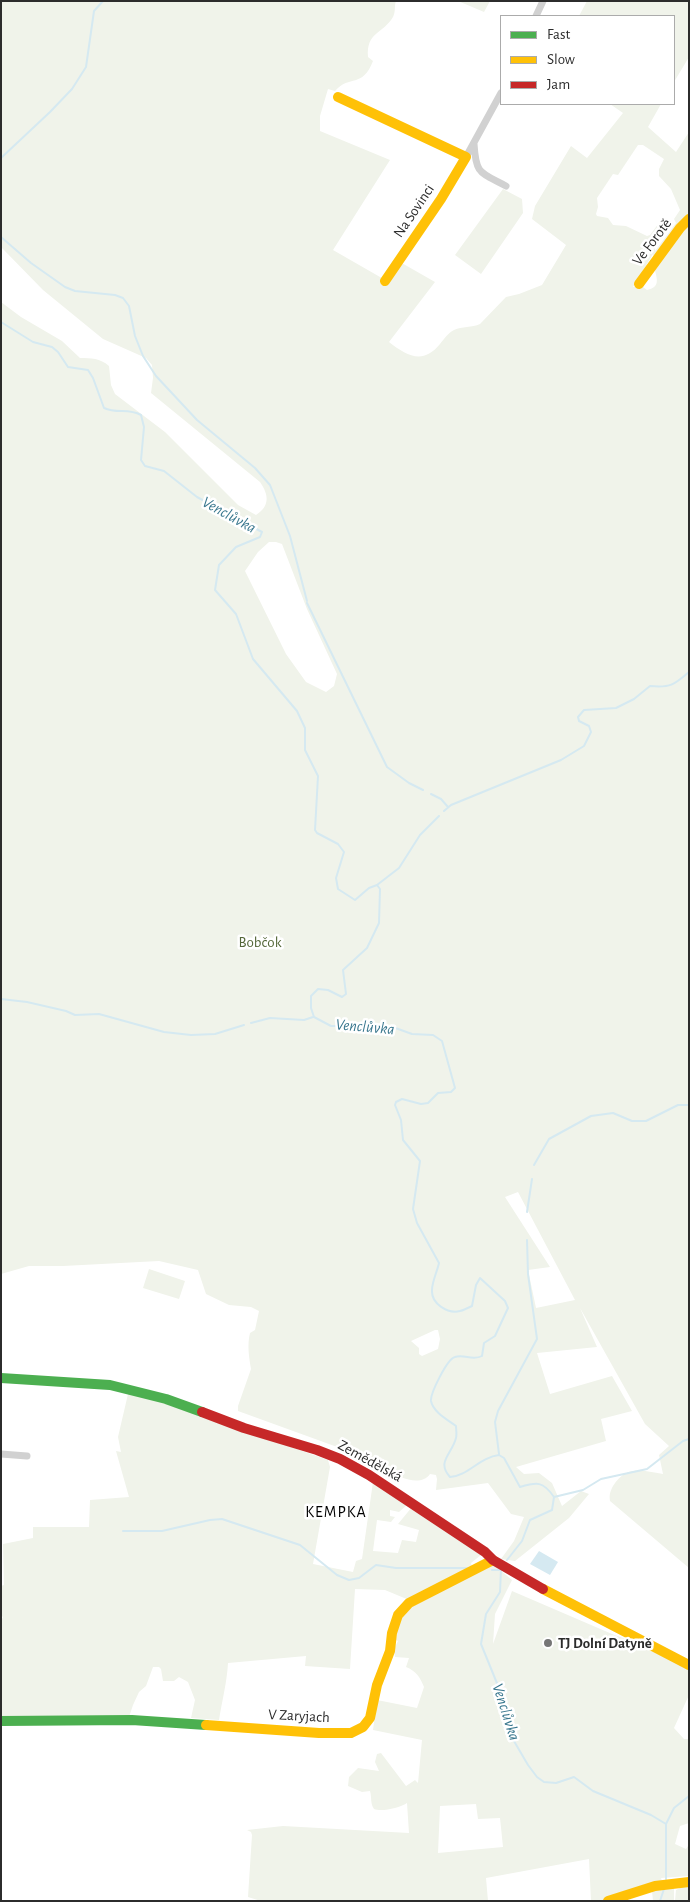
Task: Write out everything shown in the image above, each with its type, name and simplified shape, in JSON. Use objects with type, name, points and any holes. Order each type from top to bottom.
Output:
[{"type":"street","points":[[536,15],[543,1]]},
{"type":"street","name":"Na Sovinci","points":[[385,281],[442,199],[500,95]]},
{"type":"street","points":[[338,97],[466,157]]},
{"type":"street","points":[[474,143],[478,169],[481,173],[506,186]]},
{"type":"street","name":"Ve Forotě","points":[[639,284],[680,228],[689,219]]},
{"type":"street","name":"Zemědělská","points":[[1,1378],[110,1385],[166,1399],[244,1428],[340,1459],[369,1475],[477,1546],[493,1560],[528,1581],[689,1665]]},
{"type":"street","points":[[1,1454],[27,1456]]},
{"type":"street","name":"V Zaryjach","points":[[1,1721],[132,1720],[317,1733],[351,1733],[363,1728],[370,1718],[377,1684],[390,1651],[392,1633],[398,1615],[409,1603],[493,1560]]},
{"type":"street","points":[[608,1901],[656,1886],[689,1882]]},
{"type":"green space","name":"Bobčok","points":[[1,1],[396,1],[393,17],[372,38],[370,43],[368,57],[373,61],[369,70],[365,75],[340,86],[335,91],[328,89],[320,116],[320,131],[390,160],[333,250],[387,281],[400,262],[435,282],[389,342],[402,351],[415,356],[427,355],[434,351],[448,334],[454,330],[480,324],[506,297],[542,285],[566,245],[532,219],[535,206],[571,146],[587,158],[623,113],[611,105],[660,105],[648,127],[676,152],[689,132],[689,1568],[610,1501],[613,1486],[624,1474],[642,1471],[663,1474],[659,1455],[669,1446],[645,1424],[580,1308],[597,1347],[537,1353],[550,1394],[612,1376],[632,1411],[601,1419],[606,1441],[516,1467],[524,1474],[539,1473],[552,1483],[562,1506],[581,1491],[589,1494],[569,1518],[515,1561],[501,1559],[514,1541],[524,1517],[511,1514],[488,1483],[436,1490],[436,1475],[430,1474],[426,1478],[416,1481],[410,1480],[398,1476],[379,1462],[364,1459],[362,1456],[238,1411],[251,1369],[248,1346],[250,1333],[255,1330],[259,1311],[251,1307],[229,1305],[206,1294],[198,1270],[159,1261],[29,1266],[1,1274],[1,302],[21,317],[62,341],[80,358],[92,358],[106,363],[109,366],[111,385],[115,394],[165,432],[238,505],[256,515],[264,508],[267,500],[260,482],[151,393],[152,365],[146,358],[103,339],[43,290],[1,247]],"holes":[[[638,145],[643,145],[664,159],[659,169],[659,176],[671,189],[680,210],[674,219],[676,223],[655,251],[656,233],[663,221],[662,219],[650,235],[647,236],[626,226],[613,225],[608,218],[597,216],[596,214],[598,207],[597,198],[613,174],[618,175]],[[653,254],[657,278],[655,287],[647,290],[643,287],[633,287]],[[269,542],[282,544],[307,609],[337,674],[334,686],[326,692],[306,682],[286,654],[245,571],[258,552]],[[518,1192],[575,1300],[536,1308],[528,1270],[550,1267],[505,1197]],[[435,1330],[438,1330],[440,1339],[438,1349],[422,1356],[419,1354],[419,1348],[411,1341]]]},
{"type":"green space","points":[[458,1],[490,1],[484,12]]},
{"type":"green space","points":[[587,1],[689,1],[689,57],[675,80],[675,15],[580,15]]},
{"type":"green space","points":[[503,189],[522,199],[523,213],[481,274],[455,255]]},
{"type":"green space","points":[[149,1269],[185,1281],[179,1299],[143,1288]]},
{"type":"green space","points":[[128,1394],[162,1402],[328,1460],[330,1467],[313,1564],[353,1572],[356,1561],[362,1559],[373,1482],[408,1504],[399,1512],[390,1510],[390,1516],[395,1517],[391,1522],[377,1520],[373,1551],[398,1553],[402,1540],[416,1542],[419,1530],[398,1524],[412,1507],[481,1555],[471,1563],[472,1567],[409,1600],[385,1590],[355,1589],[350,1669],[305,1666],[306,1656],[228,1663],[219,1720],[191,1718],[195,1700],[188,1682],[179,1677],[174,1681],[163,1681],[159,1667],[153,1667],[146,1686],[139,1692],[129,1717],[1,1717],[1,1619],[3,1618],[1,1613],[1,1586],[4,1585],[3,1544],[33,1538],[33,1527],[89,1527],[90,1500],[129,1497],[116,1451],[121,1452],[118,1437]]},
{"type":"green space","points":[[493,1564],[512,1580],[495,1614],[493,1644],[512,1591],[612,1634],[645,1646],[689,1669],[689,1695],[674,1728],[684,1739],[689,1739],[689,1823],[680,1826],[675,1844],[686,1849],[689,1831],[689,1876],[661,1878],[662,1881],[605,1901],[591,1901],[589,1859],[486,1878],[488,1901],[261,1901],[248,1897],[252,1835],[247,1830],[283,1826],[409,1833],[407,1803],[390,1809],[374,1809],[370,1791],[362,1792],[348,1786],[349,1777],[358,1768],[379,1771],[375,1762],[377,1754],[381,1753],[406,1786],[415,1780],[418,1783],[422,1740],[373,1730],[377,1700],[417,1708],[424,1687],[417,1675],[406,1667],[409,1658],[395,1657],[394,1649],[398,1641],[396,1640],[398,1625],[406,1610]],"holes":[[[476,1804],[478,1819],[500,1818],[503,1847],[438,1853],[440,1806]]]},
{"type":"green space","points":[[674,1887],[674,1901],[653,1901],[652,1891]]},
{"type":"green space","points":[[682,1887],[689,1887],[689,1901],[675,1901],[676,1890]]},
{"type":"shaded area","points":[[539,1551],[558,1562],[550,1575],[530,1564]]},
{"type":"waterway","points":[[1,158],[72,89],[86,67],[94,11],[103,1]]},
{"type":"waterway","points":[[1,237],[31,263],[65,287],[75,291],[115,295],[123,298],[129,306],[135,336],[143,356],[156,376],[197,420],[255,468],[270,485],[290,536],[307,601]]},
{"type":"waterway","name":"Venclůvka","points":[[1,322],[33,342],[52,347],[58,352],[68,367],[88,370],[93,378],[104,408],[141,415],[144,427],[141,460],[145,466],[164,471],[197,497],[262,532],[260,537],[236,547],[219,565],[215,590],[236,614],[253,659],[297,711],[305,728],[305,750],[318,776],[315,830],[317,833],[338,844],[344,852],[336,878],[338,889],[355,900],[369,888],[377,885],[380,889],[379,923],[367,948],[343,970],[346,994],[342,997],[328,990],[318,989],[311,996],[311,1008],[314,1017],[331,1026],[390,1026],[412,1034],[433,1035],[442,1041],[455,1088],[451,1092],[438,1093],[428,1103],[421,1104],[402,1099],[396,1102],[395,1105],[401,1120],[403,1140],[420,1161],[413,1209],[417,1223],[439,1263],[432,1295],[441,1307],[455,1312],[463,1310],[472,1306],[476,1285],[480,1278],[505,1301],[508,1308],[495,1336],[484,1343],[482,1356],[475,1358],[462,1356],[452,1359],[436,1385],[431,1401],[435,1409],[456,1426],[456,1438],[446,1458],[444,1467],[450,1477],[463,1473],[492,1456],[499,1455],[504,1458],[520,1487],[531,1484],[543,1485],[554,1497],[552,1510],[530,1520],[522,1541],[507,1560]]},
{"type":"waterway","points":[[307,603],[387,767],[409,783],[423,790]]},
{"type":"waterway","points":[[444,811],[451,805],[561,760],[584,746],[591,732],[589,726],[579,721],[578,717],[584,710],[616,708],[634,699],[650,686],[671,685],[689,672]]},
{"type":"waterway","points":[[431,794],[441,799],[448,807]]},
{"type":"waterway","points":[[377,885],[399,868],[420,835],[439,816]]},
{"type":"waterway","points":[[1,999],[27,1002],[66,1011],[75,1015],[99,1014],[164,1032],[191,1035],[215,1034],[244,1025]]},
{"type":"waterway","points":[[251,1023],[270,1018],[304,1020],[313,1017]]},
{"type":"waterway","points":[[534,1165],[549,1139],[591,1116],[613,1113],[632,1121],[646,1121],[678,1105],[689,1105]]},
{"type":"waterway","points":[[527,1212],[532,1179]]},
{"type":"waterway","points":[[499,1454],[495,1422],[498,1411],[537,1339],[528,1274],[527,1240]]},
{"type":"waterway","points":[[554,1497],[583,1490],[601,1479],[647,1469],[683,1441],[689,1439]]},
{"type":"waterway","points":[[123,1531],[162,1531],[222,1519],[300,1545],[337,1575],[349,1580],[359,1578],[376,1565],[396,1568],[468,1568]]},
{"type":"waterway","name":"Venclůvka","points":[[501,1569],[500,1592],[486,1614],[481,1644],[503,1698],[511,1736],[528,1765],[537,1777],[544,1782],[556,1783],[574,1777],[593,1791],[651,1815],[666,1824],[666,1879]]},
{"type":"waterway","points":[[492,1570],[499,1570]]},
{"type":"waterway","points":[[666,1824],[674,1808],[689,1796]]},
{"type":"waterway","name":"Venclůvka","points":[[660,1901],[664,1889]]},
{"type":"traffic: fast","points":[[1,1378],[110,1385],[166,1399],[202,1412]]},
{"type":"traffic: fast","points":[[1,1721],[132,1720],[206,1725]]},
{"type":"traffic: slow","points":[[338,97],[466,157],[441,199],[385,281]]},
{"type":"traffic: slow","points":[[639,284],[680,228],[689,219]]},
{"type":"traffic: slow","points":[[206,1725],[319,1733],[351,1733],[363,1727],[370,1718],[377,1685],[390,1651],[392,1633],[398,1615],[409,1603],[493,1560]]},
{"type":"traffic: slow","points":[[543,1589],[689,1665]]},
{"type":"traffic: slow","points":[[608,1901],[655,1886],[689,1882]]},
{"type":"traffic: jam","points":[[202,1412],[244,1428],[340,1459],[369,1475],[485,1552],[493,1560],[543,1589]]},
{"type":"place","name":"TJ Dolní Datyně","points":[[548,1643]]},
{"type":"district","name":"KEMPKA","points":[[336,1512]]}]
